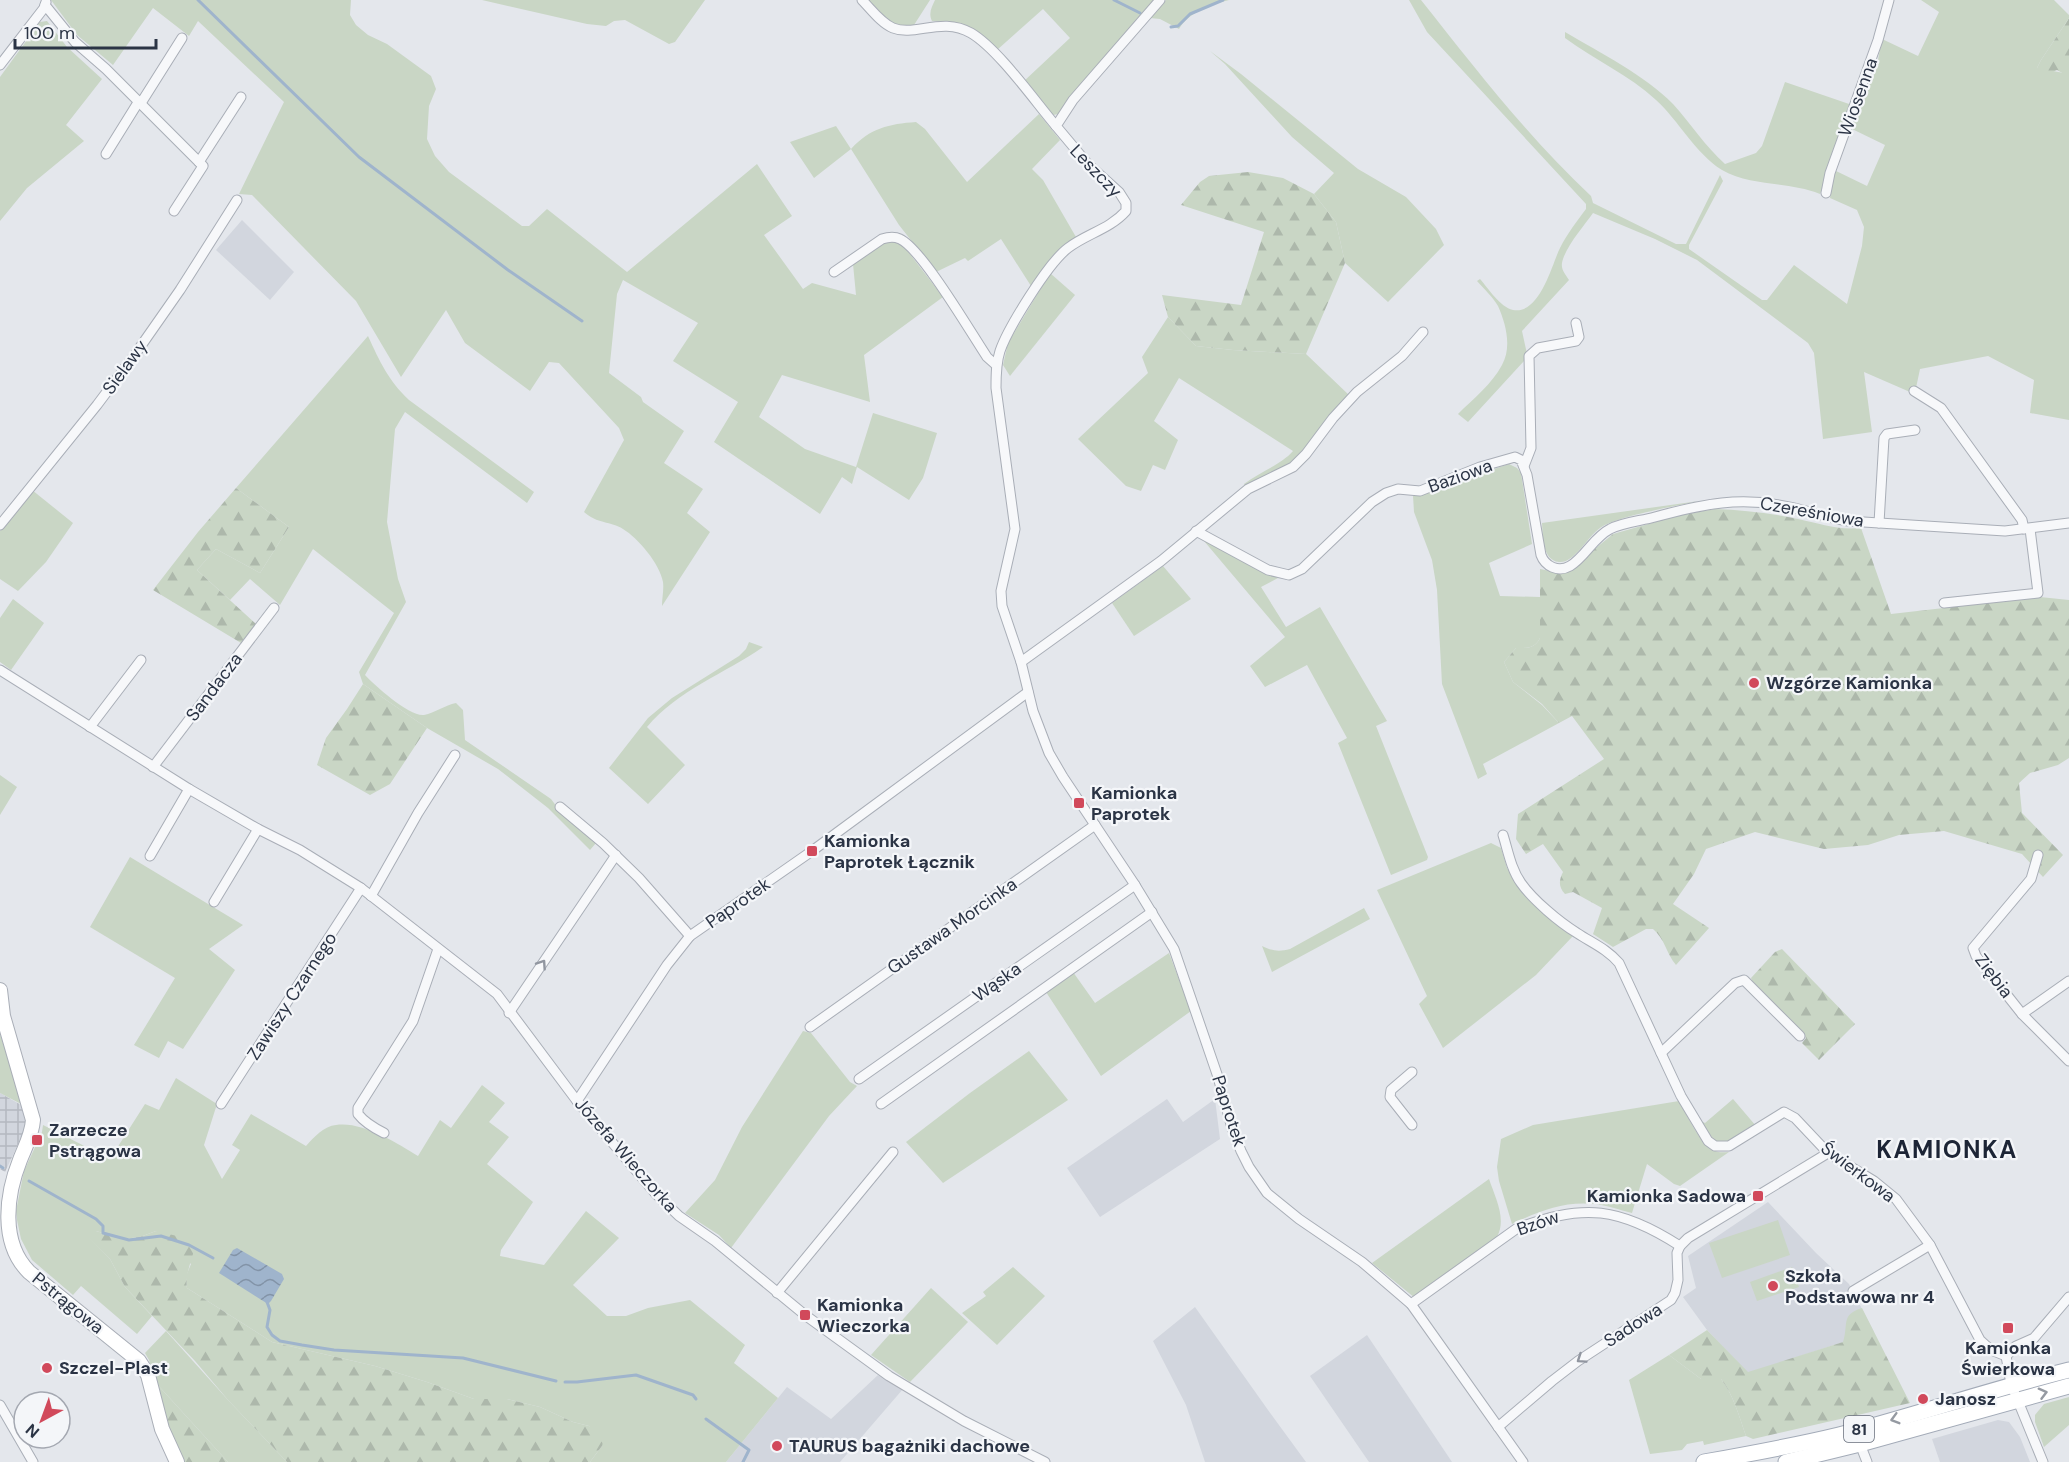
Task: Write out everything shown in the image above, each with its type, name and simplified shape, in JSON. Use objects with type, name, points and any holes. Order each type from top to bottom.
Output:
[{"type":"main road","name":"81","points":[[1704,1462],[1770,1451],[1839,1435],[2011,1384],[2069,1370]]},
{"type":"main road","name":"81","points":[[1786,1462],[1860,1444],[2069,1386]]},
{"type":"street","points":[[862,0],[885,23],[894,28],[905,30],[950,26],[970,33],[990,48],[1056,126],[1073,100],[1160,0]]},
{"type":"street","name":"Wiosenna","points":[[1826,193],[1830,173],[1878,40],[1889,0]]},
{"type":"street","points":[[0,65],[45,3],[75,42],[106,69],[203,166],[174,211]]},
{"type":"street","points":[[106,154],[182,38]]},
{"type":"street","points":[[199,162],[241,97]]},
{"type":"street","name":"Leszczy","points":[[1002,606],[1001,591],[1015,529],[1001,431],[996,365],[1006,338],[1048,268],[1066,249],[1112,223],[1126,212],[1126,203],[1119,192],[1087,163],[1056,126]]},
{"type":"street","name":"Sielawy","points":[[0,525],[129,363],[180,290],[237,200]]},
{"type":"street","points":[[834,272],[882,239],[889,237],[903,240],[921,258],[987,357],[996,365]]},
{"type":"street","points":[[1524,466],[1531,448],[1530,356],[1538,348],[1576,341],[1579,337],[1576,323]]},
{"type":"street","points":[[1021,662],[1152,568],[1248,489],[1285,472],[1299,462],[1333,417],[1357,392],[1402,356],[1423,332]]},
{"type":"street","points":[[1914,390],[1941,408],[2022,520],[2027,529],[2038,592],[1944,603]]},
{"type":"street","points":[[1879,523],[1884,438],[1887,434],[1915,430]]},
{"type":"street","name":"Baziowa","points":[[1196,531],[1268,570],[1288,575],[1302,569],[1372,502],[1386,494],[1398,489],[1420,491],[1471,470],[1515,457],[1521,460],[1524,466]]},
{"type":"street","name":"Czereśniowa","points":[[1524,466],[1541,555],[1544,563],[1549,567],[1557,568],[1571,566],[1610,529],[1704,504],[1748,501],[1792,507],[1825,518],[1981,530],[2006,531],[2069,523]]},
{"type":"street","name":"Paprotek","points":[[1002,606],[1021,662],[1040,732],[1049,753],[1135,885],[1174,950],[1187,982],[1218,1077],[1232,1128],[1250,1167],[1267,1193],[1299,1219],[1362,1262],[1411,1304],[1523,1462]]},
{"type":"street","name":"Sandacza","points":[[153,767],[274,608]]},
{"type":"street","points":[[90,728],[141,660]]},
{"type":"street","points":[[0,670],[153,767],[258,829],[214,902]]},
{"type":"street","name":"Paprotek","points":[[560,807],[616,855],[690,936],[804,858],[1028,692]]},
{"type":"street","points":[[371,896],[418,813],[455,755]]},
{"type":"street","points":[[150,856],[189,789]]},
{"type":"street","name":"Gustawa Morcinka","points":[[810,1027],[1095,825]]},
{"type":"street","name":"Józefa Wieczorka","points":[[258,829],[300,850],[361,888],[497,994],[577,1101],[655,1193],[679,1216],[724,1248],[777,1293],[889,1376],[964,1421],[1045,1462]]},
{"type":"street","name":"Świerkowa","points":[[1503,835],[1512,866],[1530,894],[1566,926],[1607,951],[1619,963],[1681,1096],[1708,1141],[1715,1146],[1729,1146],[1784,1112],[1796,1118],[1828,1153],[1874,1181],[1896,1199],[1930,1245],[1980,1340],[1991,1350],[2007,1356]]},
{"type":"street","points":[[509,1013],[616,855]]},
{"type":"street","name":"Ziębia","points":[[2038,855],[2031,879],[1973,948],[1976,956],[2022,1014],[2069,1060]]},
{"type":"street","name":"Wąska","points":[[859,1079],[1135,885]]},
{"type":"street","name":"Zawiszy Czarnego","points":[[221,1104],[361,888]]},
{"type":"street","points":[[881,1104],[1152,912]]},
{"type":"street","points":[[577,1101],[667,965],[690,936]]},
{"type":"street","points":[[384,1132],[372,1128],[363,1120],[358,1114],[358,1108],[413,1021],[438,949]]},
{"type":"street","points":[[1661,1053],[1735,983],[1741,980],[1744,980],[1800,1036]]},
{"type":"street","points":[[2022,1014],[2069,981]]},
{"type":"street","name":"Pstrągowa","points":[[0,990],[3,1016],[33,1120],[31,1136],[15,1173],[8,1202],[8,1222],[18,1257],[29,1272],[139,1361],[148,1375],[162,1429],[177,1462]]},
{"type":"street","points":[[1412,1072],[1391,1090],[1390,1097],[1393,1104],[1412,1125]]},
{"type":"street","points":[[777,1293],[894,1152]]},
{"type":"street","points":[[1680,1246],[1688,1238],[1828,1153]]},
{"type":"street","name":"Bzów","points":[[1411,1304],[1516,1229],[1565,1214],[1600,1212],[1617,1215],[1650,1227],[1680,1246]]},
{"type":"street","points":[[1853,1291],[1930,1245]]},
{"type":"street","name":"Sadowa","points":[[1498,1427],[1578,1361],[1671,1300],[1678,1280],[1677,1253],[1680,1246]]},
{"type":"street","points":[[2043,1462],[2011,1384],[2007,1356],[2016,1347],[2034,1338],[2069,1297]]},
{"type":"street","points":[[0,1404],[33,1462]]},
{"type":"street","points":[[1860,1444],[1867,1462]]},
{"type":"shaded area","points":[[242,220],[294,272],[270,300],[216,250]]},
{"type":"shaded area","points":[[0,1093],[23,1106],[26,1127],[5,1172],[0,1169]]},
{"type":"shaded area","points":[[1167,1099],[1183,1122],[1215,1099],[1220,1139],[1100,1217],[1067,1168]]},
{"type":"shaded area","name":"Szkoła Podstawowa nr 4","points":[[1768,1202],[1849,1284],[1874,1332],[1748,1373],[1707,1330],[1683,1297],[1696,1288],[1688,1256]]},
{"type":"shaded area","points":[[1195,1307],[1306,1462],[1205,1462],[1186,1405],[1153,1341]]},
{"type":"shaded area","points":[[1367,1335],[1452,1462],[1369,1462],[1310,1376]]},
{"type":"shaded area","points":[[878,1375],[903,1389],[840,1462],[726,1462],[787,1387],[831,1419]]},
{"type":"shaded area","points":[[1998,1420],[2009,1422],[2020,1437],[2030,1462],[1940,1462],[1932,1439]]},
{"type":"green space","points":[[51,0],[351,0],[350,15],[356,25],[431,76],[436,89],[429,106],[427,139],[435,156],[449,172],[522,226],[529,226],[547,209],[627,272],[757,164],[792,216],[764,235],[803,289],[812,283],[856,295],[853,264],[884,242],[892,240],[903,245],[943,297],[864,355],[870,402],[782,375],[759,417],[805,449],[856,467],[873,413],[937,433],[923,478],[909,500],[857,467],[852,484],[842,477],[820,514],[714,442],[738,402],[673,361],[698,323],[623,280],[617,294],[609,373],[641,397],[643,402],[684,431],[664,463],[703,489],[687,513],[710,532],[662,606],[663,582],[658,567],[648,552],[623,529],[594,519],[584,512],[624,440],[619,428],[559,363],[549,362],[530,391],[465,343],[446,310],[401,377],[356,301],[252,195],[239,194],[284,102],[198,21],[189,36],[153,8],[113,65],[77,35]]},
{"type":"green space","points":[[482,0],[705,0],[675,42],[669,44],[625,20],[614,21],[606,26],[587,24]]},
{"type":"green space","points":[[867,0],[930,0],[914,25],[906,26],[888,20]]},
{"type":"green space","points":[[935,0],[1156,0],[1059,114],[1053,115],[1023,82],[1070,38],[1043,9],[997,50],[958,24],[932,21],[930,13]]},
{"type":"green space","points":[[1166,0],[1229,0],[1194,14],[1179,29],[1160,19],[1150,18]]},
{"type":"green space","points":[[1409,0],[1421,0],[1502,101],[1545,150],[1591,196],[1593,203],[1676,244],[1686,244],[1720,175],[1723,181],[1689,249],[1762,300],[1767,300],[1794,265],[1847,304],[1862,246],[1864,227],[1857,210],[1830,198],[1834,170],[1867,186],[1885,145],[1850,128],[1876,70],[1882,39],[1918,56],[1939,12],[1921,0],[2054,0],[2069,15],[2069,18],[2037,68],[2069,74],[2069,420],[2030,413],[2034,380],[1988,356],[1920,369],[1916,388],[1912,387],[1910,392],[1864,372],[1872,432],[1823,439],[1814,353],[1808,343],[1697,260],[1655,239],[1593,213],[1564,257],[1562,268],[1569,280],[1522,331],[1527,354],[1524,361],[1468,422],[1458,414],[1493,379],[1507,351],[1505,328],[1498,306],[1477,281],[1480,279],[1508,308],[1522,309],[1531,305],[1544,287],[1560,248],[1586,209],[1586,204],[1427,32]]},
{"type":"green space","points":[[2069,18],[2069,74],[2057,70],[2043,76],[2037,68]]},
{"type":"green space","points":[[47,21],[67,47],[102,79],[66,125],[84,141],[27,188],[0,221],[0,77],[40,22]]},
{"type":"green space","points":[[1565,32],[1650,84],[1673,104],[1725,164],[1756,153],[1762,146],[1785,82],[1852,105],[1820,194],[1795,187],[1745,179],[1722,170],[1695,146],[1672,117],[1646,91],[1565,38]]},
{"type":"green space","points":[[1210,51],[1358,169],[1406,197],[1436,229],[1444,245],[1388,302],[1345,263],[1336,222],[1314,194],[1334,173],[1292,137],[1225,64]]},
{"type":"green space","points":[[1039,114],[1060,140],[1032,169],[1043,180],[1076,237],[1056,253],[1031,286],[1001,239],[968,261],[965,258],[936,272],[899,225],[851,149],[865,136],[880,128],[916,122],[925,129],[967,182]]},
{"type":"green space","points":[[836,126],[851,149],[814,178],[790,142]]},
{"type":"green space","points":[[1248,172],[1283,178],[1314,194],[1336,222],[1345,263],[1306,354],[1196,346],[1168,317],[1162,295],[1241,305],[1264,232],[1181,205],[1200,182],[1209,176]]},
{"type":"green space","points":[[1050,273],[1075,295],[1010,376],[1003,365],[1008,343]]},
{"type":"green space","points":[[1168,317],[1196,346],[1306,354],[1350,396],[1299,458],[1286,468],[1246,488],[1244,484],[1293,451],[1179,378],[1154,421],[1178,440],[1165,470],[1153,465],[1141,491],[1126,486],[1078,439],[1148,373],[1142,357]]},
{"type":"green space","points":[[368,336],[390,378],[409,400],[534,492],[527,503],[405,412],[395,429],[387,522],[398,579],[406,602],[365,675],[393,700],[418,714],[428,714],[456,703],[463,710],[465,740],[551,799],[563,815],[596,843],[590,850],[548,808],[498,769],[427,728],[363,684],[359,672],[394,613],[313,549],[280,605],[250,579],[230,600],[197,570],[216,549],[260,573],[289,527],[236,488]]},
{"type":"green space","points":[[1509,464],[1521,473],[1532,544],[1489,563],[1500,596],[1540,597],[1540,638],[1533,646],[1516,648],[1504,662],[1513,682],[1542,705],[1559,723],[1483,764],[1487,774],[1478,779],[1442,684],[1437,590],[1432,560],[1414,512],[1413,496]]},
{"type":"green space","points":[[236,488],[289,527],[260,573],[216,549],[197,570],[256,624],[241,643],[153,590]]},
{"type":"green space","points":[[32,490],[73,523],[46,562],[18,591],[0,579],[0,531]]},
{"type":"green space","points":[[1699,501],[1620,519],[1608,524],[1595,532],[1570,559],[1565,561],[1553,560],[1544,547],[1542,523]]},
{"type":"green space","points":[[1715,509],[1767,513],[1836,527],[1861,528],[1891,614],[2040,597],[2069,600],[2069,758],[2058,765],[2030,773],[2019,783],[2022,813],[2063,855],[2043,877],[2022,854],[1944,831],[1899,835],[1868,845],[1824,849],[1755,832],[1706,849],[1694,874],[1673,904],[1709,928],[1676,965],[1653,929],[1646,929],[1613,947],[1593,934],[1602,908],[1573,892],[1565,894],[1560,883],[1563,872],[1543,844],[1526,854],[1516,839],[1518,814],[1604,759],[1572,716],[1559,723],[1542,704],[1513,682],[1504,662],[1516,648],[1533,646],[1540,638],[1540,569],[1555,572],[1573,569],[1613,534],[1680,515]]},
{"type":"green space","points":[[1204,541],[1278,578],[1261,587],[1286,627],[1320,607],[1387,721],[1376,726],[1428,857],[1427,860],[1391,875],[1338,743],[1347,738],[1307,665],[1265,687],[1250,666],[1285,637]]},
{"type":"green space","points":[[1163,566],[1191,599],[1134,636],[1112,603]]},
{"type":"green space","points":[[13,599],[44,623],[11,670],[0,662],[0,618]]},
{"type":"green space","points":[[749,642],[763,647],[687,693],[659,714],[647,727],[685,765],[648,804],[609,768],[648,718],[672,698],[739,656]]},
{"type":"green space","points":[[363,684],[427,728],[390,784],[370,795],[317,765],[326,738]]},
{"type":"green space","points":[[0,775],[17,787],[0,815]]},
{"type":"green space","points":[[1491,843],[1501,848],[1507,868],[1519,887],[1573,936],[1536,975],[1443,1048],[1419,1004],[1427,996],[1377,890]]},
{"type":"green space","points":[[130,857],[243,925],[209,949],[235,970],[183,1049],[168,1041],[159,1058],[134,1045],[175,978],[90,927]]},
{"type":"green space","points":[[1364,908],[1370,919],[1272,972],[1262,946],[1282,951],[1290,949]]},
{"type":"green space","points":[[1782,949],[1855,1024],[1819,1060],[1802,1043],[1806,1038],[1753,983],[1751,978],[1775,952]]},
{"type":"green space","points":[[1169,953],[1191,1011],[1101,1076],[1046,992],[1073,972],[1095,1003]]},
{"type":"green space","points":[[803,1031],[811,1033],[850,1082],[857,1086],[829,1116],[731,1248],[719,1235],[685,1213],[715,1180],[742,1127]]},
{"type":"green space","points":[[0,1034],[23,1105],[0,1093]]},
{"type":"green space","points":[[1029,1051],[1068,1100],[943,1183],[906,1142]]},
{"type":"green space","points":[[176,1078],[217,1104],[204,1145],[222,1179],[240,1150],[232,1145],[251,1114],[306,1146],[327,1127],[346,1125],[357,1126],[379,1134],[418,1156],[440,1120],[451,1128],[482,1085],[505,1103],[489,1122],[509,1137],[487,1164],[533,1202],[501,1250],[500,1256],[544,1265],[586,1211],[619,1238],[573,1285],[607,1316],[626,1316],[648,1308],[690,1300],[745,1345],[734,1363],[778,1398],[726,1462],[590,1462],[602,1446],[589,1426],[573,1422],[540,1407],[507,1399],[474,1399],[375,1366],[272,1342],[187,1288],[186,1276],[191,1264],[156,1231],[140,1237],[123,1239],[96,1231],[82,1231],[110,1259],[125,1287],[152,1316],[137,1334],[81,1286],[73,1295],[32,1260],[21,1239],[16,1211],[24,1171],[43,1125],[110,1159],[145,1104],[159,1110]]},
{"type":"green space","points":[[1733,1099],[1756,1126],[1731,1141],[1719,1142],[1708,1132],[1701,1121],[1705,1123]]},
{"type":"green space","points":[[1679,1101],[1694,1129],[1709,1148],[1717,1152],[1729,1152],[1680,1186],[1647,1164],[1632,1213],[1608,1206],[1572,1204],[1542,1211],[1512,1224],[1497,1167],[1501,1139],[1533,1125]]},
{"type":"green space","points":[[1489,1179],[1500,1215],[1501,1223],[1497,1237],[1415,1298],[1372,1263]]},
{"type":"green space","points":[[1778,1220],[1790,1255],[1722,1278],[1709,1243]]},
{"type":"green space","points":[[81,1231],[96,1231],[123,1239],[140,1237],[156,1231],[177,1236],[195,1246],[188,1272],[187,1288],[272,1342],[375,1366],[474,1399],[507,1399],[540,1407],[573,1422],[589,1426],[604,1438],[602,1446],[590,1462],[287,1462],[125,1287],[110,1259]]},
{"type":"green space","points":[[1013,1267],[1045,1296],[997,1345],[962,1313],[986,1296],[983,1292]]},
{"type":"green space","points":[[1792,1267],[1799,1287],[1757,1301],[1750,1282]]},
{"type":"green space","points":[[931,1288],[968,1322],[910,1382],[871,1355]]},
{"type":"green space","points":[[1862,1308],[1910,1403],[1753,1439],[1746,1436],[1733,1399],[1721,1379],[1701,1379],[1669,1355],[1707,1330],[1748,1372],[1843,1342],[1848,1317]]},
{"type":"green space","points":[[166,1331],[287,1462],[228,1462],[156,1383],[145,1353]]},
{"type":"green space","points":[[1669,1355],[1701,1379],[1721,1379],[1733,1399],[1746,1436],[1704,1445],[1703,1441],[1687,1444],[1682,1450],[1650,1454],[1629,1380]]},
{"type":"green space","points":[[156,1383],[228,1462],[181,1462],[162,1415]]},
{"type":"green space","points":[[2069,1397],[2069,1425],[2044,1447],[2035,1422],[2035,1415],[2044,1404]]},
{"type":"water","points":[[237,1248],[282,1274],[284,1279],[268,1304],[219,1273],[233,1250]]},
{"type":"waterway","points":[[198,0],[359,157],[508,270],[582,321]]},
{"type":"waterway","points":[[1114,0],[1140,13]]},
{"type":"waterway","points":[[1171,27],[1178,26],[1190,14],[1223,0]]},
{"type":"waterway","points":[[29,1181],[96,1219],[103,1226],[103,1233],[129,1240],[161,1236],[189,1245],[213,1258]]},
{"type":"waterway","points":[[267,1302],[270,1310],[267,1327],[280,1341],[334,1350],[463,1358],[556,1381]]},
{"type":"waterway","points":[[565,1382],[636,1375],[693,1395],[696,1399]]},
{"type":"waterway","points":[[706,1419],[749,1450],[743,1462]]},
{"type":"place","name":"Wzgórze Kamionka","points":[[1754,683]]},
{"type":"place","name":"Kamionka Paprotek","points":[[1079,803]]},
{"type":"place","name":"Kamionka Paprotek Łącznik","points":[[812,851]]},
{"type":"place","name":"Zarzecze Pstrągowa","points":[[37,1140]]},
{"type":"place","name":"Kamionka Sadowa","points":[[1758,1196]]},
{"type":"place","name":"Szkoła Podstawowa nr 4","points":[[1773,1286]]},
{"type":"place","name":"Kamionka Wieczorka","points":[[805,1315]]},
{"type":"place","name":"Kamionka Świerkowa","points":[[2008,1328]]},
{"type":"place","name":"Szczel-Plast","points":[[47,1368]]},
{"type":"place","name":"Janosz","points":[[1923,1399]]},
{"type":"place","name":"TAURUS bagażniki dachowe","points":[[777,1446]]},
{"type":"district","name":"KAMIONKA","points":[[1947,1149]]}]
